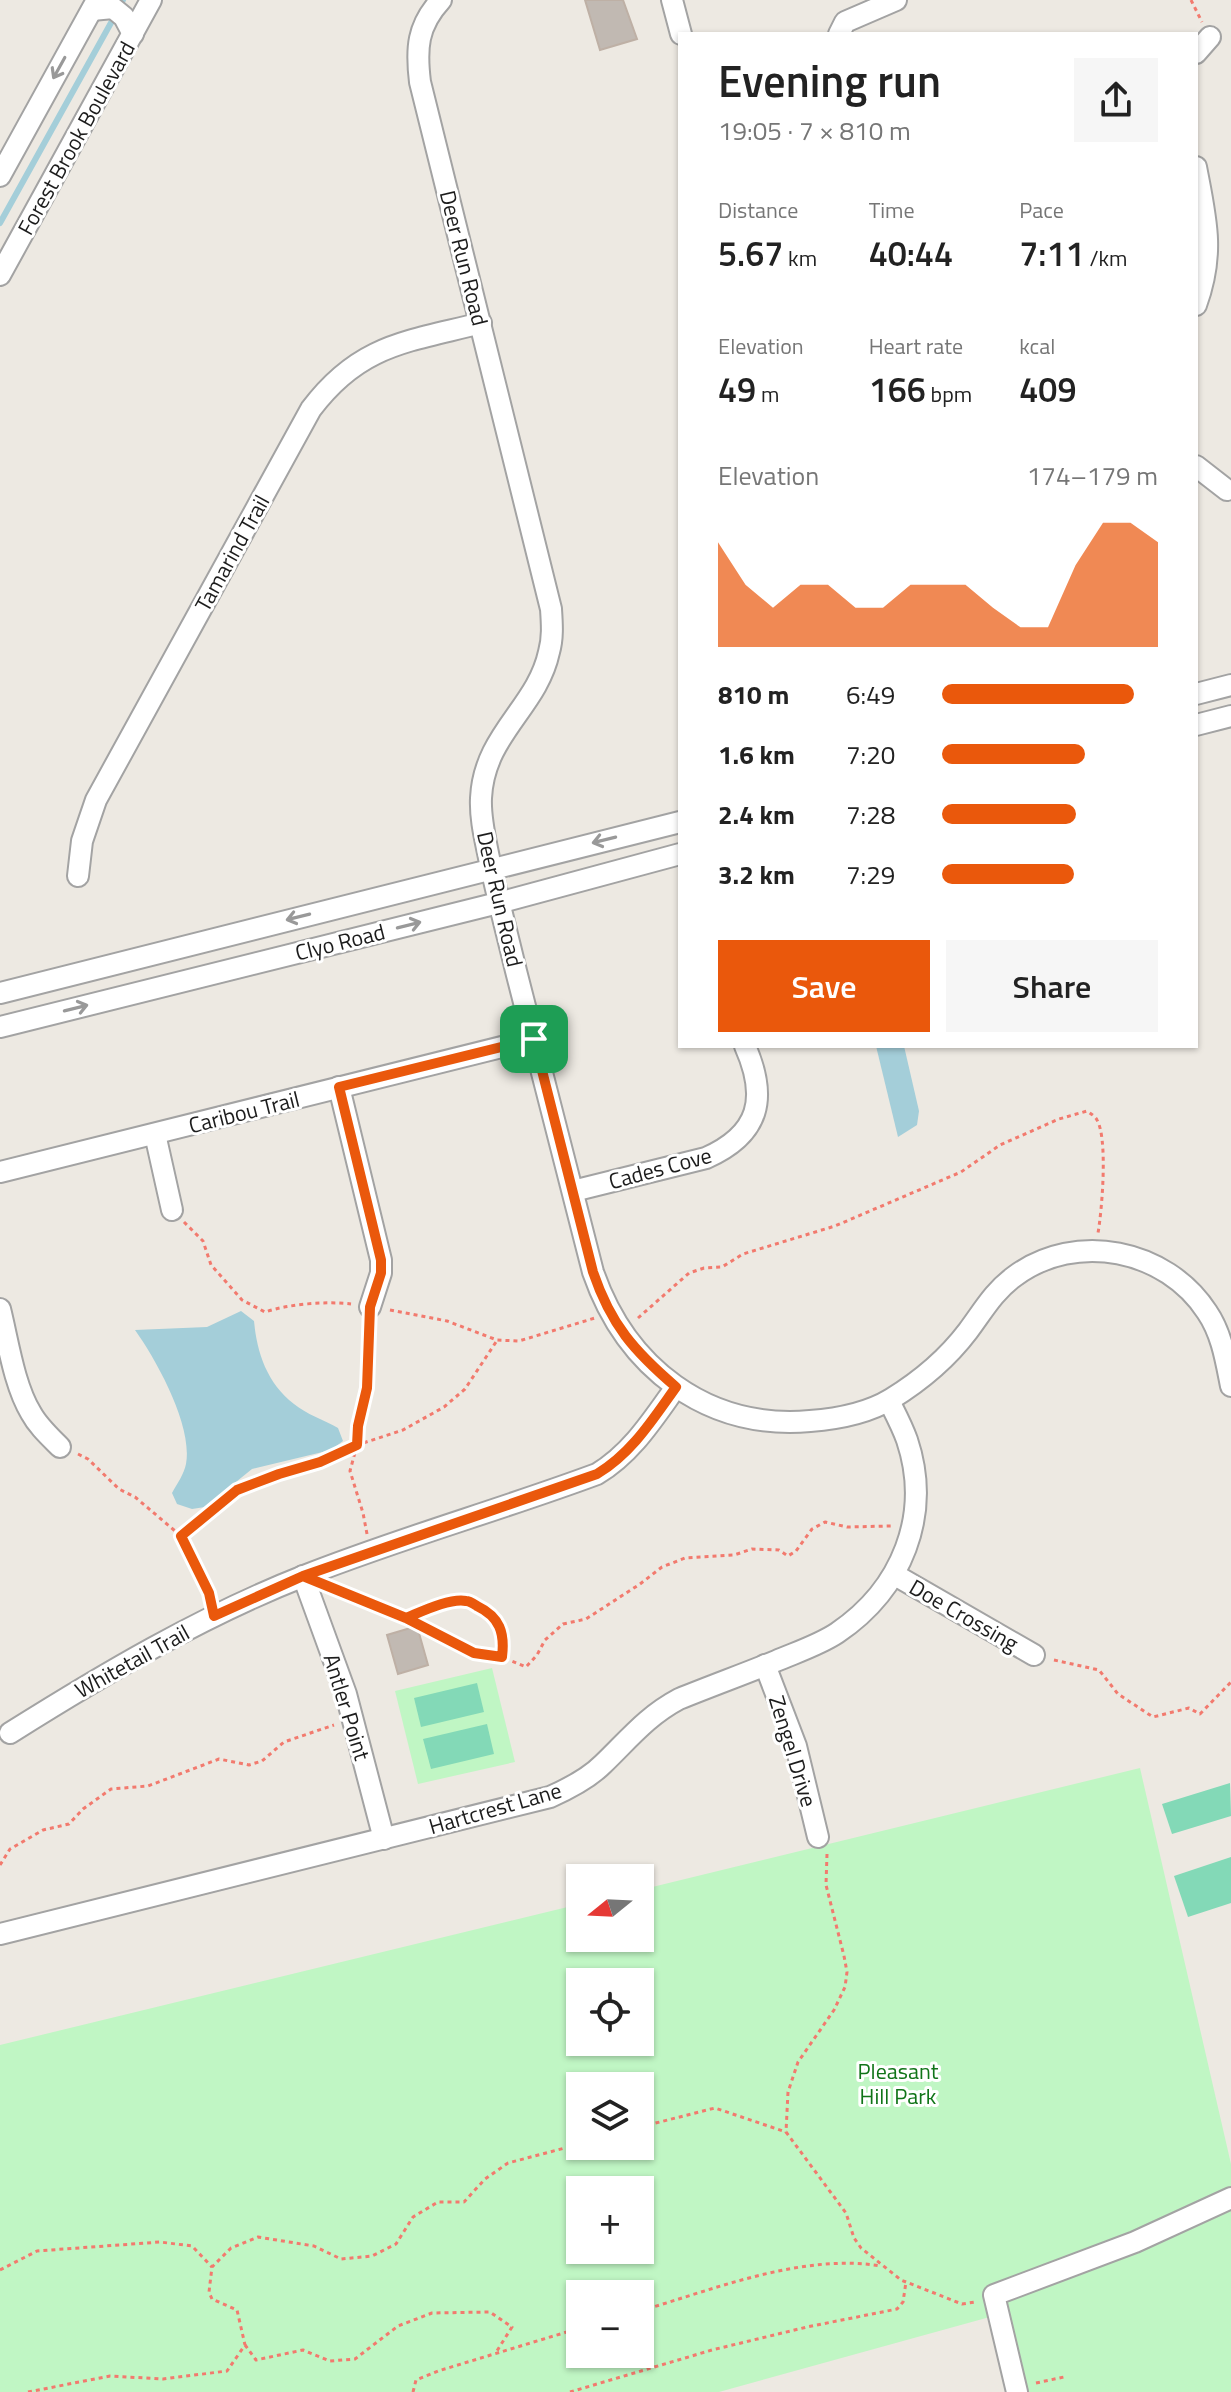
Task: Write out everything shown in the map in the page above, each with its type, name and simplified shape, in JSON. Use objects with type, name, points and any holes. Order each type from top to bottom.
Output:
[{"type":"street","name":"Forest Brook Boulevard","points":[[0,275],[151,0]]},
{"type":"street","name":"Deer Run Road","points":[[441,0],[426,20],[419,38],[420,82],[548,593],[552,637],[541,676],[496,743],[484,773],[480,803],[483,828],[498,903],[593,1272],[610,1314],[648,1363],[676,1387],[703,1402],[749,1418],[792,1423],[831,1420],[889,1401],[922,1380],[944,1360],[998,1289],[1016,1275],[1055,1256],[1071,1252],[1124,1253],[1165,1270],[1183,1283],[1204,1306],[1219,1334],[1231,1386]]},
{"type":"street","points":[[672,0],[680,32]]},
{"type":"street","points":[[840,32],[845,22],[896,0]]},
{"type":"street","points":[[0,176],[94,5],[113,8],[124,17],[133,34]]},
{"type":"street","points":[[1198,51],[1210,37]]},
{"type":"street","points":[[1198,177],[1208,227],[1206,278],[1198,300]]},
{"type":"street","name":"Tamarind Trail","points":[[78,876],[82,841],[96,800],[311,409],[339,375],[369,355],[388,346],[481,323]]},
{"type":"street","points":[[1198,468],[1227,490]]},
{"type":"street","points":[[1198,693],[1231,685]]},
{"type":"street","points":[[1198,724],[1231,716]]},
{"type":"street","name":"Clyo Road","points":[[0,993],[678,822]]},
{"type":"street","name":"Clyo Road","points":[[0,1027],[498,903],[678,855]]},
{"type":"street","name":"Caribou Trail","points":[[0,1172],[534,1039]]},
{"type":"street","name":"Cades Cove","points":[[573,1191],[706,1158],[723,1151],[739,1139],[755,1114],[758,1100],[754,1064],[746,1048]]},
{"type":"street","points":[[339,1087],[381,1260],[381,1273],[370,1307]]},
{"type":"street","points":[[155,1134],[172,1210]]},
{"type":"street","points":[[0,1309],[22,1397],[31,1414],[60,1447]]},
{"type":"street","name":"Whitetail Trail","points":[[10,1733],[102,1676],[214,1616],[303,1576],[597,1474],[635,1444],[676,1387]]},
{"type":"street","name":"Hartcrest Lane","points":[[0,1934],[550,1797],[569,1789],[601,1767],[632,1733],[661,1708],[809,1648],[835,1634],[885,1589],[895,1575],[911,1528],[915,1498],[914,1468],[907,1439],[889,1401]]},
{"type":"street","name":"Doe Crossing","points":[[895,1575],[1034,1655]]},
{"type":"street","name":"Antler Point","points":[[303,1576],[346,1694],[384,1839]]},
{"type":"street","name":"Zengel Drive","points":[[765,1665],[796,1746],[818,1837]]},
{"type":"street","points":[[1017,2392],[994,2298],[1135,2242],[1231,2198]]},
{"type":"path","points":[[627,1339],[641,1314],[689,1273],[722,1267],[743,1254],[835,1226],[961,1172],[1000,1145],[1059,1119],[1087,1111],[1097,1120],[1103,1146],[1102,1212],[1095,1251]]},
{"type":"path","points":[[172,1210],[203,1241],[211,1265],[242,1300],[265,1312],[282,1306],[338,1302],[447,1321],[497,1340],[519,1341],[610,1314]]},
{"type":"path","points":[[370,1307],[367,1388],[350,1471],[363,1513],[370,1552]]},
{"type":"path","points":[[181,1536],[237,1490],[403,1430],[444,1407],[465,1389],[497,1340]]},
{"type":"path","points":[[60,1447],[88,1459],[119,1489],[135,1497],[181,1536],[209,1593],[214,1616]]},
{"type":"path","points":[[303,1576],[406,1618],[474,1653],[502,1657],[526,1667],[545,1640],[563,1624],[586,1619],[662,1567],[685,1558],[734,1555],[752,1549],[779,1550],[788,1556],[796,1551],[812,1529],[825,1522],[847,1527],[891,1526]]},
{"type":"path","points":[[406,1618],[445,1604],[466,1601],[488,1611],[500,1624],[504,1643],[502,1657]]},
{"type":"path","points":[[1034,1655],[1099,1670],[1118,1694],[1153,1717],[1189,1708],[1200,1714],[1231,1682]]},
{"type":"path","points":[[0,1865],[10,1849],[43,1830],[69,1824],[83,1809],[111,1789],[148,1786],[219,1759],[249,1765],[262,1761],[284,1742],[353,1718]]},
{"type":"path","points":[[818,1837],[828,1857],[826,1885],[847,1972],[845,1987],[834,2010],[798,2062],[788,2092],[786,2132],[846,2213],[858,2243],[885,2267],[906,2282],[962,2304],[994,2298]]},
{"type":"path","points":[[654,2123],[715,2108],[786,2132]]},
{"type":"path","points":[[495,2354],[512,2327],[490,2312],[432,2313],[398,2326],[355,2359],[330,2361],[303,2350],[256,2360],[245,2345],[237,2310],[210,2296],[212,2267],[231,2248],[258,2237],[314,2246],[341,2259],[372,2256],[396,2244],[413,2217],[438,2202],[464,2202],[485,2179],[508,2163],[566,2148]]},
{"type":"path","points":[[0,2270],[37,2251],[160,2242],[192,2246],[212,2267]]},
{"type":"path","points":[[654,2307],[795,2266],[854,2261],[885,2267]]},
{"type":"path","points":[[570,2392],[712,2350],[897,2309],[903,2302],[906,2282]]},
{"type":"path","points":[[413,2392],[416,2380],[566,2332]]},
{"type":"path","points":[[28,2392],[110,2376],[163,2379],[227,2371],[245,2345]]},
{"type":"green space","points":[[492,1668],[515,1762],[418,1784],[395,1691]]},
{"type":"green space","points":[[477,1683],[484,1712],[421,1727],[414,1698]]},
{"type":"green space","points":[[487,1724],[494,1754],[431,1769],[423,1739]]},
{"type":"green space","name":"Pleasant Hill Park","points":[[1140,1768],[1231,2164],[1231,2392],[1017,2392],[997,2315],[719,2392],[0,2392],[0,2045],[566,1907],[566,1952],[654,1952],[654,1887]]},
{"type":"green space","points":[[1230,1783],[1231,1816],[1172,1834],[1162,1804]]},
{"type":"green space","points":[[1231,1857],[1231,1903],[1188,1917],[1174,1876]]},
{"type":"water","points":[[876,1048],[904,1048],[919,1111],[917,1125],[898,1137]]},
{"type":"water","points":[[241,1311],[254,1321],[261,1356],[277,1387],[299,1408],[338,1428],[343,1441],[331,1450],[252,1469],[205,1507],[192,1509],[177,1504],[172,1493],[186,1464],[187,1449],[179,1413],[163,1376],[135,1330],[207,1327]]},
{"type":"building","points":[[585,0],[623,0],[637,39],[600,50]]},
{"type":"building","points":[[417,1626],[428,1665],[398,1674],[387,1635]]},
{"type":"waterway","points":[[0,223],[112,21]]},
{"type":"route","points":[[534,1039],[339,1087],[381,1260],[381,1273],[370,1307],[367,1388],[357,1445],[320,1462],[237,1490],[181,1536],[209,1593],[214,1616],[303,1576],[406,1618],[445,1604],[466,1601],[488,1611],[500,1624],[504,1643],[502,1657],[474,1653],[406,1618],[303,1576],[597,1474],[635,1444],[676,1387],[648,1363],[627,1339],[602,1297],[534,1039]]}]
